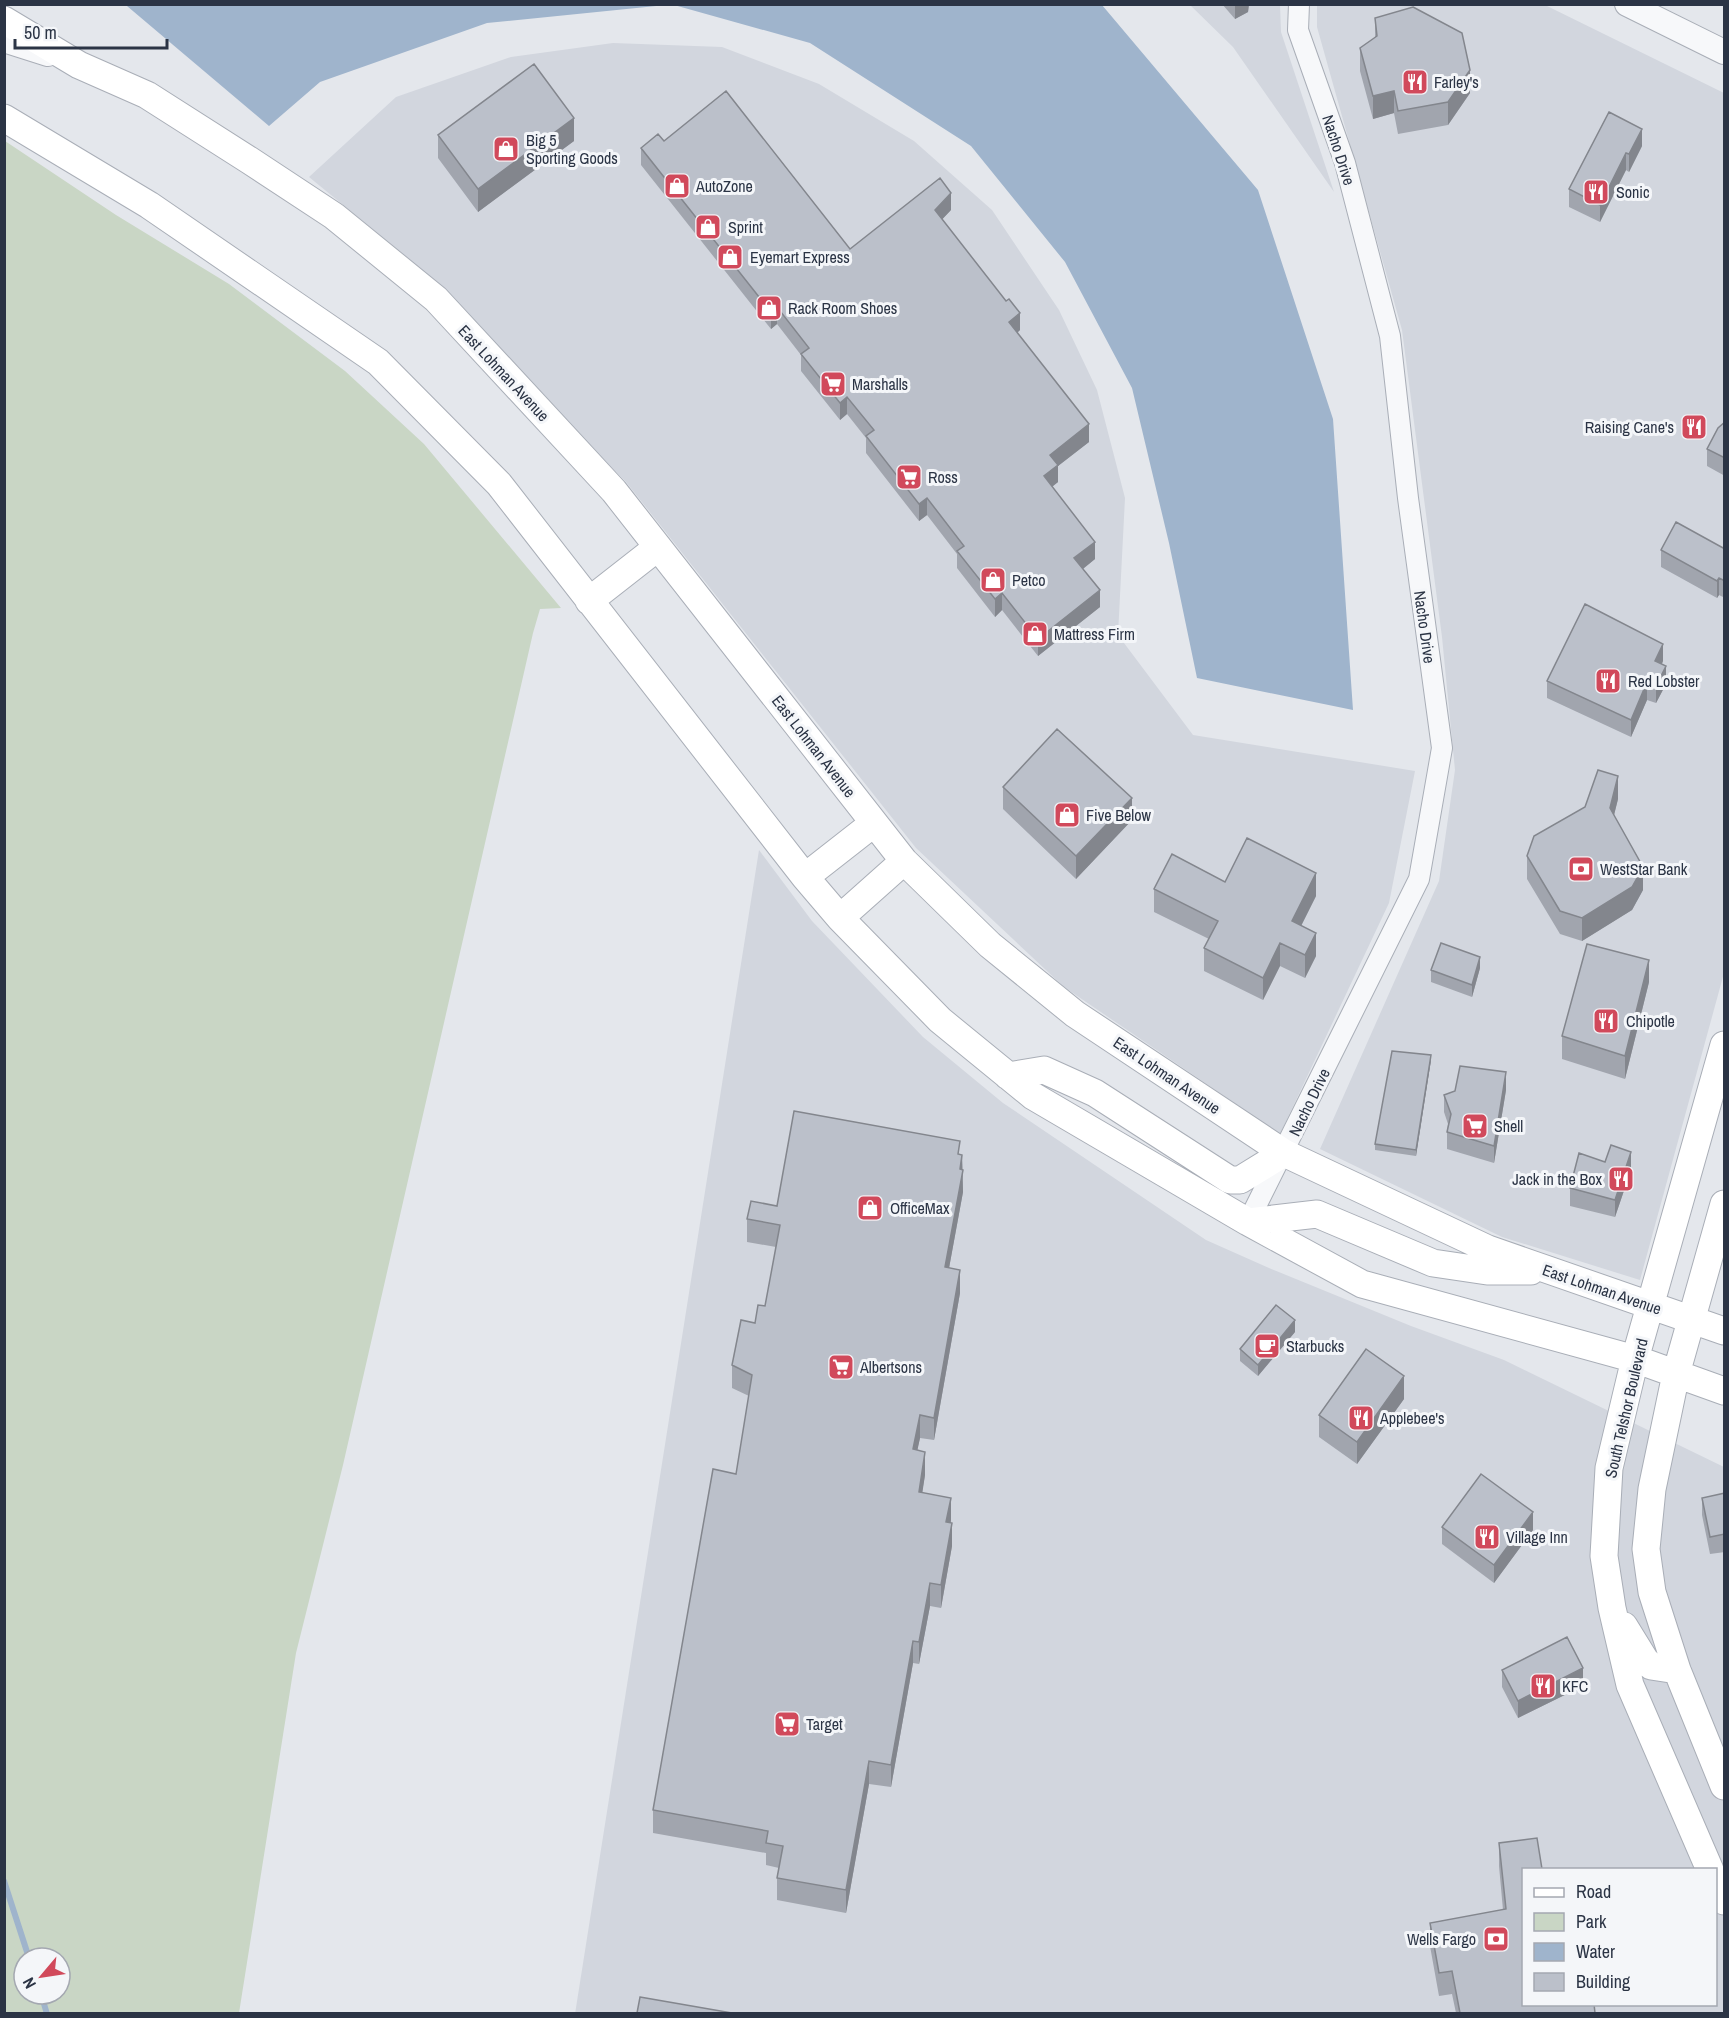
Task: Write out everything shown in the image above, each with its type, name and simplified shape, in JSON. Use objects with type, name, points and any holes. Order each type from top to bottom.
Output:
[{"type":"main road","name":"East Lohman Avenue","points":[[4,20],[79,65],[147,95],[249,160],[334,216],[436,299],[614,491],[904,861],[990,945],[1075,1014],[1284,1153],[1488,1249],[1725,1331]]},
{"type":"main road","points":[[4,118],[148,205],[378,362],[499,484],[805,878],[840,918],[940,1020],[1033,1096],[1248,1222],[1362,1284],[1635,1359],[1725,1391]]},
{"type":"main road","points":[[589,602],[658,547]]},
{"type":"main road","points":[[805,878],[874,823]]},
{"type":"main road","points":[[840,918],[904,861]]},
{"type":"main road","name":"South Telshor Boulevard","points":[[1710,1868],[1630,1685],[1612,1608],[1604,1556],[1610,1467],[1635,1359],[1725,1045]]},
{"type":"main road","points":[[1008,1076],[1044,1070],[1095,1093],[1230,1180],[1240,1180],[1284,1153]]},
{"type":"main road","points":[[1248,1222],[1317,1214],[1433,1263],[1487,1271],[1553,1271]]},
{"type":"main road","points":[[1722,1214],[1725,1259]]},
{"type":"main road","points":[[1722,1214],[1676,1374],[1652,1489],[1646,1548],[1652,1592],[1677,1670],[1725,1786]]},
{"type":"main road","points":[[1612,1608],[1645,1660],[1652,1666],[1677,1670]]},
{"type":"main road","points":[[1717,1883],[1725,1901]]},
{"type":"street","name":"Nacho Drive","points":[[1248,1222],[1419,879],[1442,748],[1408,498],[1390,336],[1345,163],[1298,30],[1299,4]]},
{"type":"street","points":[[1627,4],[1725,52]]},
{"type":"street","points":[[4,40],[79,65]]},
{"type":"shaded area","points":[[1190,5],[1280,5],[1281,32],[1334,192],[1233,47]]},
{"type":"shaded area","points":[[1317,5],[1545,5],[1724,93],[1724,973],[1640,1280],[1502,1237],[1320,1149],[1439,881],[1455,770],[1442,637],[1402,330],[1317,27]]},
{"type":"shaded area","points":[[613,43],[722,47],[819,84],[914,141],[992,210],[1059,310],[1097,390],[1125,498],[1118,635],[1193,735],[1415,771],[1389,903],[1280,1134],[1064,987],[916,848],[626,482],[408,258],[309,177],[396,97],[511,57]]},
{"type":"shaded area","points":[[759,850],[812,921],[923,1037],[1003,1103],[1206,1240],[1411,1326],[1504,1360],[1724,1467],[1724,2013],[575,2014]]},
{"type":"green space","points":[[5,141],[116,215],[229,284],[345,371],[424,444],[561,608],[540,609],[533,633],[343,1465],[296,1653],[239,2013],[5,2013]]},
{"type":"water","points":[[666,5],[487,23],[320,82],[269,126],[127,6]]},
{"type":"water","points":[[674,5],[1102,5],[1258,190],[1333,419],[1353,710],[1197,678],[1169,543],[1132,388],[1065,262],[971,146],[810,43]]},
{"type":"building","name":"Farley's","points":[[1413,7],[1462,33],[1470,70],[1448,102],[1398,111],[1394,91],[1373,96],[1360,48],[1377,36],[1375,18]]},
{"type":"building","name":"Big 5 Sporting Goods","points":[[534,64],[574,118],[478,189],[438,135]]},
{"type":"building","points":[[726,91],[850,249],[940,178],[951,193],[935,210],[1006,301],[1009,299],[1020,313],[1009,322],[1089,424],[1050,455],[1058,465],[1044,476],[1095,542],[1074,558],[1100,590],[1038,639],[1002,593],[995,599],[957,551],[964,546],[927,498],[919,504],[866,436],[874,430],[847,397],[840,403],[801,354],[809,348],[777,307],[771,312],[641,148],[658,134],[664,141]]},
{"type":"building","name":"Sonic","points":[[1609,112],[1642,129],[1629,154],[1626,153],[1600,205],[1569,189]]},
{"type":"building","points":[[1725,422],[1725,458],[1707,449],[1718,428]]},
{"type":"building","points":[[1676,522],[1725,549],[1725,581],[1719,578],[1717,581],[1661,550]]},
{"type":"building","name":"Red Lobster","points":[[1585,604],[1663,644],[1655,661],[1666,666],[1656,686],[1647,682],[1631,720],[1547,681]]},
{"type":"building","name":"Five Below","points":[[1057,729],[1132,798],[1076,856],[1003,787]]},
{"type":"building","name":"WestStar Bank","points":[[1598,770],[1618,776],[1610,808],[1643,867],[1632,887],[1582,918],[1560,911],[1527,856],[1534,836],[1585,807]]},
{"type":"building","points":[[1247,838],[1316,873],[1292,921],[1316,933],[1305,955],[1280,943],[1263,978],[1204,948],[1218,921],[1154,889],[1172,854],[1225,882]]},
{"type":"building","points":[[1441,943],[1480,957],[1472,985],[1431,970]]},
{"type":"building","name":"Chipotle","points":[[1587,944],[1649,960],[1625,1056],[1562,1036]]},
{"type":"building","points":[[1392,1051],[1431,1055],[1416,1150],[1375,1144]]},
{"type":"building","name":"Shell","points":[[1460,1066],[1506,1072],[1494,1146],[1447,1132],[1451,1114],[1444,1095],[1455,1091]]},
{"type":"building","points":[[794,1111],[960,1141],[958,1154],[962,1155],[960,1169],[963,1170],[945,1267],[960,1270],[934,1418],[920,1415],[913,1449],[925,1452],[919,1492],[951,1498],[946,1522],[952,1523],[941,1585],[930,1583],[919,1642],[913,1641],[891,1765],[869,1761],[846,1890],[777,1878],[783,1846],[766,1843],[768,1831],[653,1810],[713,1469],[736,1474],[752,1375],[732,1365],[741,1320],[755,1323],[758,1305],[765,1306],[780,1225],[747,1219],[751,1201],[777,1206]]},
{"type":"building","points":[[1611,1145],[1631,1152],[1615,1200],[1570,1188],[1579,1153],[1605,1162]]},
{"type":"building","points":[[1276,1305],[1295,1320],[1258,1365],[1240,1349]]},
{"type":"building","points":[[1366,1349],[1404,1376],[1357,1442],[1319,1415]]},
{"type":"building","name":"Village Inn","points":[[1481,1474],[1533,1512],[1494,1565],[1442,1527]]},
{"type":"building","points":[[1725,1493],[1725,1534],[1710,1537],[1702,1498]]},
{"type":"building","points":[[1567,1637],[1583,1668],[1518,1701],[1502,1670]]},
{"type":"building","name":"Wells Fargo","points":[[1537,1838],[1542,1868],[1522,1868],[1522,2006],[1594,2006],[1595,2013],[1460,2013],[1452,1971],[1439,1973],[1430,1923],[1506,1909],[1499,1843]]},
{"type":"building","points":[[640,1997],[732,2013],[637,2013]]},
{"type":"waterway","points":[[4,1881],[25,1946]]},
{"type":"waterway","points":[[45,2006],[47,2014]]},
{"type":"place","name":"Farley's","points":[[1415,82]]},
{"type":"place","name":"Big 5 Sporting Goods","points":[[506,149]]},
{"type":"place","name":"AutoZone","points":[[677,186]]},
{"type":"place","name":"Sonic","points":[[1596,192]]},
{"type":"place","name":"Sprint","points":[[708,227]]},
{"type":"place","name":"Eyemart Express","points":[[730,257]]},
{"type":"place","name":"Rack Room Shoes","points":[[769,308]]},
{"type":"place","name":"Marshalls","points":[[833,384]]},
{"type":"place","name":"Raising Cane's","points":[[1694,427]]},
{"type":"place","name":"Ross","points":[[909,477]]},
{"type":"place","name":"Petco","points":[[993,580]]},
{"type":"place","name":"Mattress Firm","points":[[1035,634]]},
{"type":"place","name":"Red Lobster","points":[[1608,681]]},
{"type":"place","name":"Five Below","points":[[1067,815]]},
{"type":"place","name":"WestStar Bank","points":[[1581,869]]},
{"type":"place","name":"Chipotle","points":[[1606,1021]]},
{"type":"place","name":"Shell","points":[[1475,1126]]},
{"type":"place","name":"Jack in the Box","points":[[1621,1179]]},
{"type":"place","name":"OfficeMax","points":[[870,1208]]},
{"type":"place","name":"Starbucks","points":[[1267,1346]]},
{"type":"place","name":"Albertsons","points":[[841,1367]]},
{"type":"place","name":"Applebee's","points":[[1361,1418]]},
{"type":"place","name":"Village Inn","points":[[1487,1537]]},
{"type":"place","name":"KFC","points":[[1543,1686]]},
{"type":"place","name":"Target","points":[[787,1724]]},
{"type":"place","name":"Wells Fargo","points":[[1496,1939]]}]
